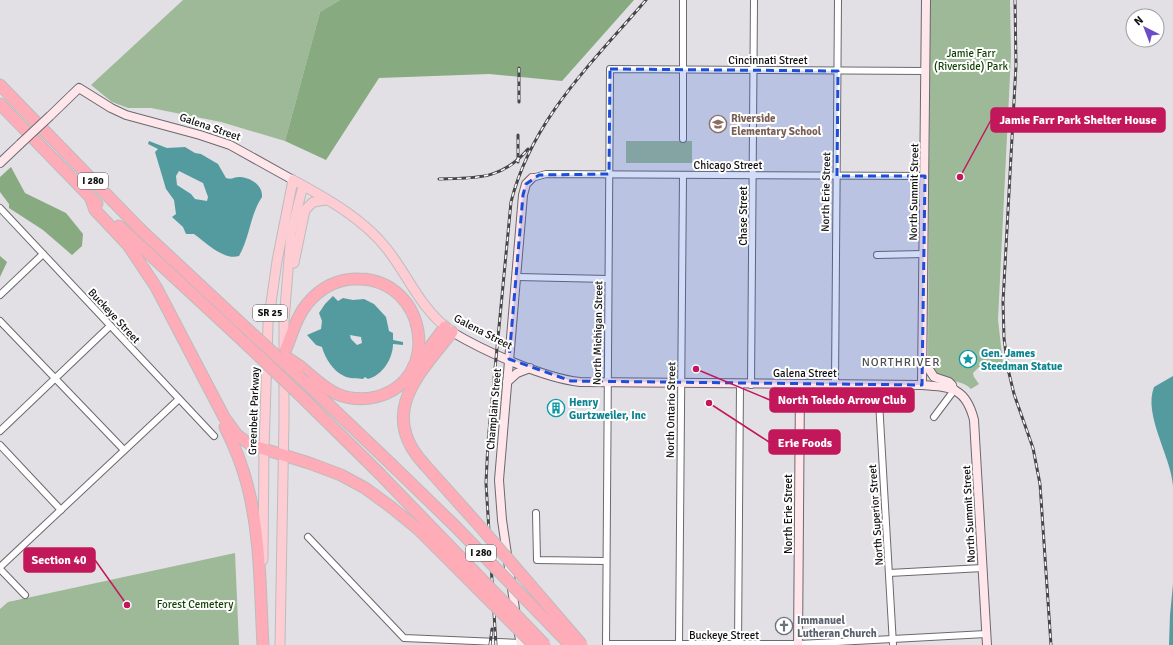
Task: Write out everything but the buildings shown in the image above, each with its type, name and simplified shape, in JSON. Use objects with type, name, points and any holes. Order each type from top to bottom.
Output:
[{"type":"highway","name":"I 280","points":[[0,85],[135,224],[390,463],[455,526],[570,645]]},
{"type":"highway","name":"I 280","points":[[0,104],[91,199],[243,340],[304,399],[545,645]]},
{"type":"highway","points":[[91,199],[95,210],[128,246],[142,264],[167,307],[224,418],[237,435],[251,445],[264,448],[283,456],[309,463],[341,475],[365,488],[418,529],[534,645]]},
{"type":"highway","points":[[284,353],[301,312],[318,293],[328,286],[345,280],[367,279],[384,284],[392,289],[407,302],[412,312],[418,328],[419,347],[412,371]]},
{"type":"highway","points":[[245,327],[301,367],[331,391],[356,398],[372,398],[383,394],[398,385],[448,329]]},
{"type":"highway","points":[[448,329],[414,380],[405,402],[403,422],[407,442],[414,454],[483,530],[582,645]]},
{"type":"highway","points":[[207,386],[241,464],[252,507],[264,645]]},
{"type":"main road","name":"North Summit Street","points":[[922,385],[926,0]]},
{"type":"main road","name":"Galena Street","points":[[0,163],[79,88],[111,108],[126,115],[200,135],[230,145],[294,180],[360,222],[380,240],[419,298],[434,316],[448,329],[509,360],[530,368],[573,382],[752,385],[878,384],[947,386],[955,389]]},
{"type":"main road","name":"Champlain Street","points":[[520,641],[499,480],[523,195],[526,184],[532,178]]},
{"type":"main road","name":"Greenbelt Parkway","points":[[264,645],[264,448],[268,324],[277,261],[294,180]]},
{"type":"main road","name":"SR 25","points":[[280,645],[284,321],[291,233],[303,186]]},
{"type":"main road","points":[[284,321],[305,210],[313,202],[326,200]]},
{"type":"main road","name":"North Summit Street","points":[[922,356],[927,368],[934,376],[949,382],[968,402],[974,420],[986,645]]},
{"type":"main road","points":[[507,382],[517,373],[530,368]]},
{"type":"main road","name":"North Erie Street","points":[[799,645],[800,384]]},
{"type":"street","points":[[682,139],[683,0]]},
{"type":"street","name":"Chase Street","points":[[752,385],[754,0]]},
{"type":"street","name":"North Erie Street","points":[[835,385],[838,0]]},
{"type":"street","name":"Cincinnati Street","points":[[610,69],[926,71]]},
{"type":"street","name":"North Michigan Street","points":[[606,644],[610,69]]},
{"type":"street","name":"Chicago Street","points":[[532,178],[546,174],[925,176]]},
{"type":"street","name":"North Ontario Street","points":[[679,645],[683,175]]},
{"type":"street","name":"Buckeye Street","points":[[0,208],[214,436]]},
{"type":"street","points":[[0,295],[43,254]]},
{"type":"street","points":[[877,255],[924,254]]},
{"type":"street","points":[[517,277],[608,280]]},
{"type":"street","points":[[0,321],[124,450]]},
{"type":"street","points":[[0,431],[110,326]]},
{"type":"street","points":[[738,645],[740,384]]},
{"type":"street","name":"North Superior Street","points":[[878,384],[893,642]]},
{"type":"street","points":[[934,417],[955,389]]},
{"type":"street","points":[[24,595],[0,568],[179,398]]},
{"type":"street","points":[[0,445],[61,510]]},
{"type":"street","points":[[536,513],[537,560],[606,561]]},
{"type":"street","points":[[308,537],[404,638],[520,641]]},
{"type":"street","points":[[889,573],[983,568]]},
{"type":"street","name":"Buckeye Street","points":[[606,644],[799,645],[893,642],[986,634]]},
{"type":"highlighted area","points":[[610,69],[838,71],[837,176],[925,176],[922,385],[571,381],[509,359],[523,195],[526,184],[539,175],[609,174]]},
{"type":"green space","points":[[183,0],[340,0],[320,12],[285,141],[221,122],[151,108],[128,108],[112,102],[91,85]]},
{"type":"green space","points":[[340,0],[634,0],[562,81],[489,74],[379,78],[326,160],[285,141],[320,12]]},
{"type":"green space","name":"Jamie Farr (Riverside) Park","points":[[930,0],[1010,0],[1011,55],[998,320],[1004,372],[979,367],[973,373],[979,384],[971,389],[962,383],[942,378],[932,370],[928,361]]},
{"type":"green space","points":[[626,141],[692,141],[692,163],[626,163]]},
{"type":"green space","points":[[11,167],[25,193],[66,213],[83,234],[82,246],[72,255],[43,230],[9,208],[9,204],[0,192],[0,177]]},
{"type":"green space","points":[[0,256],[7,262],[0,277]]},
{"type":"green space","name":"Forest Cemetery","points":[[235,553],[239,645],[0,645],[0,609],[8,602]]},
{"type":"water","points":[[149,141],[167,148],[185,147],[218,164],[226,178],[230,179],[243,177],[255,182],[258,185],[262,193],[262,197],[255,211],[246,241],[239,256],[227,256],[209,246],[194,234],[186,234],[183,227],[172,217],[176,214],[174,200],[166,189],[155,152],[158,149],[148,144]],"holes":[[[179,171],[203,183],[208,197],[207,201],[195,199],[191,194],[177,185],[176,176]]]},
{"type":"water","points":[[333,296],[338,301],[343,298],[353,300],[364,299],[374,304],[386,317],[389,331],[393,333],[393,340],[403,342],[403,345],[393,344],[391,355],[383,370],[373,377],[368,379],[365,377],[363,379],[351,378],[340,374],[330,364],[322,347],[316,345],[307,335],[321,329],[322,321],[319,313]],"holes":[[[350,335],[361,337],[362,343],[357,345],[351,339]]]},
{"type":"water","points":[[1173,376],[1173,486],[1168,462],[1155,423],[1152,410],[1152,398],[1154,387]]},
{"type":"water","points":[[1173,584],[1173,645],[1169,645],[1170,615]]},
{"type":"railway","points":[[496,645],[486,483],[488,442],[511,202],[521,172],[533,144],[549,118],[585,70],[646,0]]},
{"type":"railway","points":[[1015,0],[1016,65],[1003,302],[1004,338],[1008,369],[1014,394],[1033,448],[1040,484],[1051,645]]},
{"type":"railway","points":[[519,68],[519,102]]},
{"type":"railway","points":[[518,135],[518,162]]},
{"type":"railway","points":[[439,179],[477,177],[498,172],[508,167],[528,149]]},
{"type":"railway","points":[[490,645],[492,629]]},
{"type":"place","name":"Riverside Elementary School","points":[[718,124]]},
{"type":"place","name":"Jamie Farr Park Shelter House","points":[[960,177]]},
{"type":"place","name":"Gen. James Steedman Statue","points":[[968,359]]},
{"type":"place","name":"North Toledo Arrow Club","points":[[696,369]]},
{"type":"place","name":"Erie Foods","points":[[709,403]]},
{"type":"place","name":"Henry Gurtzweiler, Inc","points":[[556,408]]},
{"type":"place","name":"Section 40","points":[[127,605]]},
{"type":"place","name":"Immanuel Lutheran Church","points":[[784,626]]},
{"type":"district","name":"NORTHRIVER","points":[[901,362]]}]
